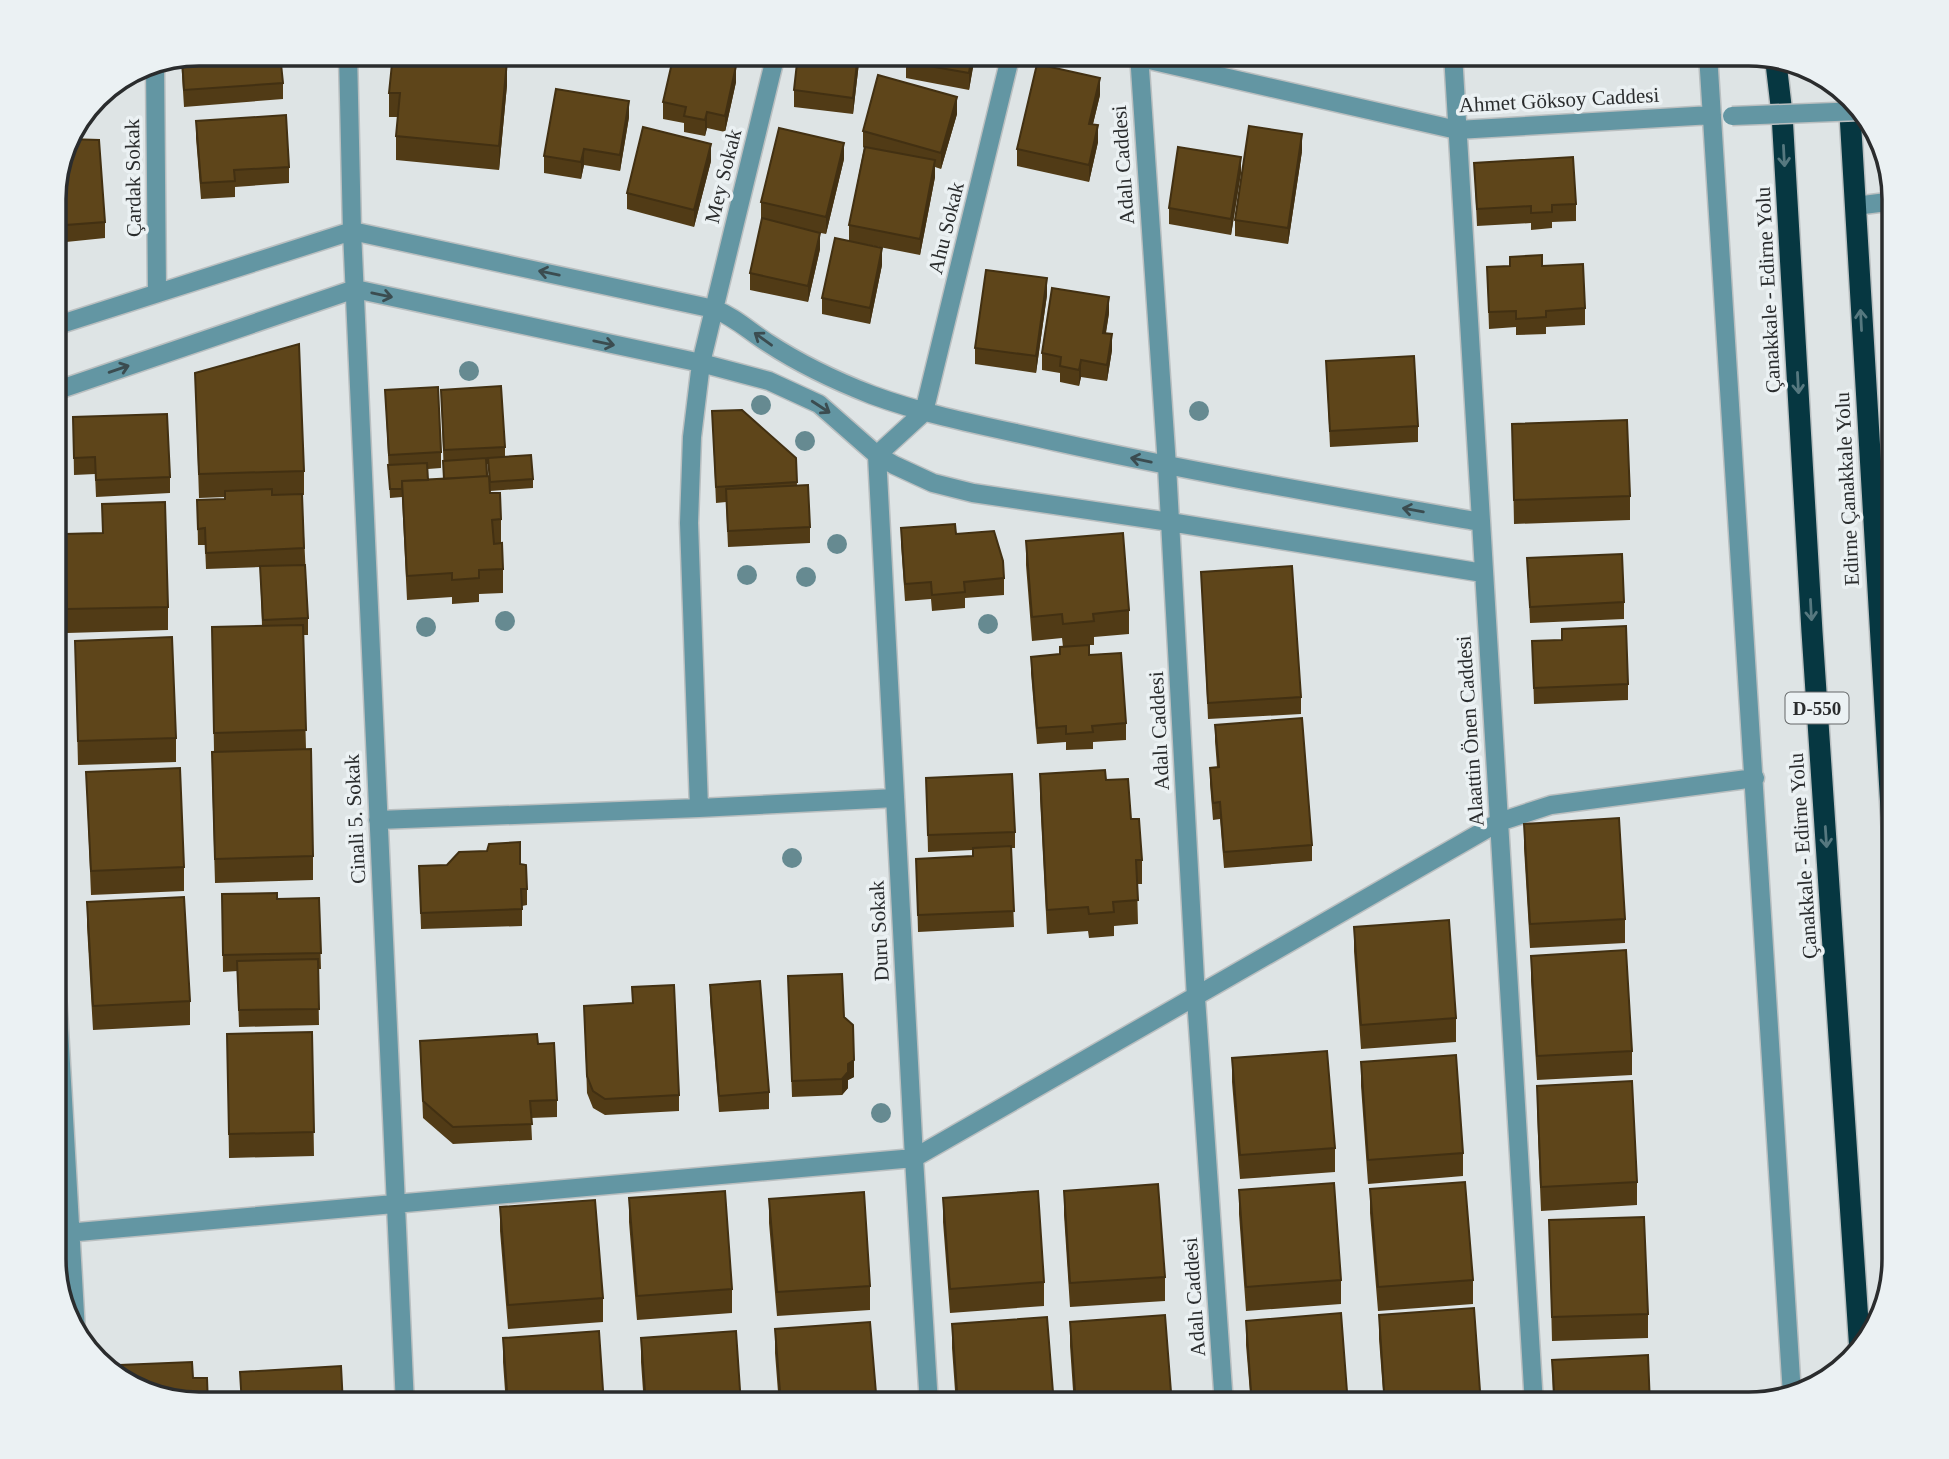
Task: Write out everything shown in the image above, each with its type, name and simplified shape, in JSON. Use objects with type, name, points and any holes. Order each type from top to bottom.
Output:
[{"type":"highway","name":"Çanakkale - Edirne Yolu","points":[[1777,70],[1782,114],[1859,1336]]},
{"type":"highway","name":"Edirne Çanakkale Yolu","points":[[1850,112],[1882,659]]},
{"type":"street","name":"Ahu Sokak","points":[[924,412],[1008,66]]},
{"type":"street","name":"Adalı Caddesi","points":[[1134,66],[1167,466],[1196,998],[1223,1392]]},
{"type":"street","name":"Ahmet Göksoy Caddesi","points":[[1182,66],[1457,130],[1712,116]]},
{"type":"street","name":"Alaattin Önen Caddesi","points":[[1454,66],[1533,1392]]},
{"type":"street","points":[[1709,66],[1791,1386]]},
{"type":"street","name":"Cinali 5. Sokak","points":[[348,67],[352,230],[404,1392]]},
{"type":"street","name":"Mey Sokak","points":[[699,808],[689,523],[692,437],[701,363],[773,67]]},
{"type":"street","name":"Çardak Sokak","points":[[155,74],[157,292]]},
{"type":"street","points":[[1732,116],[1849,111]]},
{"type":"street","points":[[1855,206],[1882,203]]},
{"type":"street","points":[[67,321],[352,230],[715,309],[732,316],[797,361],[873,395],[924,412],[1167,466],[1480,522]]},
{"type":"street","points":[[67,387],[355,289],[701,363],[769,381],[819,404],[877,454],[933,483],[973,493],[1483,573]]},
{"type":"street","points":[[877,454],[924,412]]},
{"type":"street","name":"Duru Sokak","points":[[877,454],[928,1392]]},
{"type":"street","points":[[67,1233],[914,1158],[1499,822],[1551,805],[1755,778]]},
{"type":"street","points":[[378,820],[895,798]]},
{"type":"street","points":[[67,1268],[70,1289]]},
{"type":"building","points":[[970,66],[969,73],[932,67]]},
{"type":"building","points":[[1036,66],[1100,78],[1089,124],[1098,125],[1089,165],[1017,149]]},
{"type":"building","points":[[281,67],[283,83],[184,90],[183,68]]},
{"type":"building","points":[[392,67],[506,67],[499,146],[396,136],[400,93],[389,93]]},
{"type":"building","points":[[671,67],[736,67],[725,116],[707,112],[705,120],[684,116],[686,107],[663,102]]},
{"type":"building","points":[[797,67],[857,67],[853,98],[794,90]]},
{"type":"building","points":[[878,75],[957,97],[941,153],[863,131]]},
{"type":"building","points":[[556,89],[629,101],[620,155],[584,149],[581,162],[544,156]]},
{"type":"building","points":[[286,115],[289,167],[234,170],[235,181],[201,183],[196,121]]},
{"type":"building","points":[[1249,126],[1302,134],[1288,228],[1235,220]]},
{"type":"building","points":[[643,127],[711,144],[694,210],[627,193]]},
{"type":"building","points":[[779,128],[844,143],[826,217],[761,202]]},
{"type":"building","points":[[81,139],[99,140],[105,222],[67,225],[68,182]]},
{"type":"building","points":[[865,147],[935,160],[920,239],[849,225]]},
{"type":"building","points":[[1178,147],[1241,157],[1231,219],[1169,208]]},
{"type":"building","points":[[1573,157],[1576,204],[1552,205],[1552,212],[1531,213],[1531,206],[1477,209],[1474,163]]},
{"type":"building","points":[[762,218],[820,233],[808,286],[750,273]]},
{"type":"building","points":[[835,238],[882,248],[870,308],[822,298]]},
{"type":"building","points":[[1542,255],[1542,266],[1583,264],[1585,308],[1546,311],[1546,317],[1516,319],[1516,311],[1489,312],[1487,267],[1510,266],[1510,257]]},
{"type":"building","points":[[986,270],[1047,278],[1036,356],[975,348]]},
{"type":"building","points":[[1052,288],[1109,297],[1103,333],[1112,334],[1107,365],[1081,360],[1079,370],[1060,366],[1061,357],[1042,353]]},
{"type":"building","points":[[299,344],[304,471],[199,474],[195,373]]},
{"type":"building","points":[[1414,356],[1418,426],[1330,431],[1326,361]]},
{"type":"building","points":[[501,386],[505,447],[444,450],[441,390]]},
{"type":"building","points":[[438,387],[441,452],[389,455],[385,390]]},
{"type":"building","points":[[742,410],[796,458],[797,482],[716,487],[712,411]]},
{"type":"building","points":[[167,414],[170,477],[96,480],[95,457],[74,458],[73,417]]},
{"type":"building","points":[[1627,420],[1630,496],[1514,500],[1512,424]]},
{"type":"building","points":[[531,455],[533,479],[490,482],[488,458]]},
{"type":"building","points":[[486,458],[487,476],[444,479],[443,461]]},
{"type":"building","points":[[427,463],[428,480],[402,481],[402,489],[390,489],[388,465]]},
{"type":"building","points":[[489,476],[490,493],[500,493],[501,519],[492,520],[494,544],[502,543],[503,569],[479,570],[479,578],[452,580],[452,573],[407,576],[402,481]]},
{"type":"building","points":[[808,485],[810,527],[728,531],[726,489]]},
{"type":"building","points":[[272,489],[272,495],[302,494],[304,548],[206,553],[205,528],[198,529],[197,500],[225,499],[225,491]]},
{"type":"building","points":[[165,502],[168,607],[67,609],[67,534],[103,533],[102,504]]},
{"type":"building","points":[[955,524],[956,534],[994,531],[1003,561],[1004,578],[964,582],[965,592],[932,595],[931,582],[905,584],[901,528]]},
{"type":"building","points":[[1123,533],[1129,610],[1093,614],[1094,621],[1063,624],[1062,614],[1032,617],[1026,541]]},
{"type":"building","points":[[1622,554],[1624,602],[1530,607],[1527,558]]},
{"type":"building","points":[[305,565],[308,618],[263,620],[260,566]]},
{"type":"building","points":[[1292,566],[1301,697],[1208,703],[1201,572]]},
{"type":"building","points":[[303,625],[306,730],[214,733],[212,627]]},
{"type":"building","points":[[1626,626],[1628,684],[1534,688],[1532,641],[1562,640],[1562,629]]},
{"type":"building","points":[[172,637],[176,738],[78,741],[75,641]]},
{"type":"building","points":[[1089,645],[1089,655],[1121,653],[1126,723],[1092,726],[1093,732],[1066,734],[1066,726],[1037,728],[1031,657],[1060,654],[1060,647]]},
{"type":"building","points":[[1302,718],[1312,845],[1224,852],[1220,802],[1213,803],[1210,768],[1219,767],[1215,725]]},
{"type":"building","points":[[311,749],[313,856],[215,859],[212,752]]},
{"type":"building","points":[[180,768],[184,867],[91,871],[86,772]]},
{"type":"building","points":[[1105,770],[1106,780],[1128,779],[1131,819],[1139,819],[1142,860],[1136,860],[1138,900],[1113,902],[1114,912],[1089,914],[1088,907],[1047,910],[1040,774]]},
{"type":"building","points":[[1012,774],[1015,832],[928,835],[926,778]]},
{"type":"building","points":[[1619,818],[1625,919],[1530,924],[1524,824]]},
{"type":"building","points":[[520,842],[520,864],[526,865],[527,889],[521,889],[522,909],[421,913],[419,866],[447,865],[459,852],[487,851],[489,844]]},
{"type":"building","points":[[1011,846],[1014,911],[918,915],[916,859],[973,856],[973,848]]},
{"type":"building","points":[[277,893],[277,899],[319,898],[321,953],[223,955],[222,894]]},
{"type":"building","points":[[184,897],[190,1001],[93,1006],[87,902]]},
{"type":"building","points":[[1449,920],[1456,1018],[1361,1025],[1354,927]]},
{"type":"building","points":[[1626,950],[1632,1051],[1537,1056],[1531,956]]},
{"type":"building","points":[[318,959],[319,1009],[239,1010],[237,961]]},
{"type":"building","points":[[842,974],[844,1017],[853,1025],[854,1060],[848,1064],[848,1072],[842,1079],[792,1081],[788,976]]},
{"type":"building","points":[[760,981],[769,1092],[719,1096],[710,985]]},
{"type":"building","points":[[674,985],[679,1095],[605,1099],[593,1091],[587,1076],[584,1006],[633,1003],[632,987]]},
{"type":"building","points":[[312,1032],[314,1132],[229,1134],[227,1034]]},
{"type":"building","points":[[537,1034],[538,1044],[554,1043],[557,1100],[530,1101],[532,1124],[453,1127],[423,1101],[420,1041]]},
{"type":"building","points":[[1327,1051],[1335,1148],[1240,1155],[1232,1058]]},
{"type":"building","points":[[1456,1055],[1463,1153],[1368,1160],[1361,1062]]},
{"type":"building","points":[[1632,1081],[1637,1182],[1541,1187],[1537,1086]]},
{"type":"building","points":[[1465,1182],[1473,1280],[1378,1287],[1370,1189]]},
{"type":"building","points":[[1334,1183],[1341,1280],[1246,1287],[1239,1190]]},
{"type":"building","points":[[1158,1184],[1165,1277],[1070,1283],[1064,1191]]},
{"type":"building","points":[[725,1191],[732,1289],[637,1296],[629,1198]]},
{"type":"building","points":[[1038,1191],[1044,1282],[950,1289],[943,1198]]},
{"type":"building","points":[[864,1192],[870,1286],[777,1292],[769,1199]]},
{"type":"building","points":[[595,1200],[603,1298],[508,1305],[500,1207]]},
{"type":"building","points":[[1644,1217],[1648,1314],[1552,1317],[1549,1220]]},
{"type":"building","points":[[1474,1308],[1480,1392],[1384,1392],[1379,1315]]},
{"type":"building","points":[[1341,1313],[1347,1392],[1251,1392],[1246,1321]]},
{"type":"building","points":[[1165,1315],[1171,1392],[1075,1392],[1070,1322]]},
{"type":"building","points":[[1047,1317],[1053,1392],[957,1392],[952,1324]]},
{"type":"building","points":[[870,1322],[876,1392],[780,1392],[775,1329]]},
{"type":"building","points":[[599,1331],[603,1392],[507,1392],[503,1338]]},
{"type":"building","points":[[736,1331],[740,1392],[645,1392],[641,1338]]},
{"type":"building","points":[[1648,1355],[1649,1392],[1554,1392],[1552,1360]]},
{"type":"building","points":[[192,1362],[193,1378],[207,1378],[208,1392],[173,1390],[156,1385],[133,1375],[120,1365]]},
{"type":"building","points":[[341,1366],[342,1392],[241,1392],[240,1372]]}]
